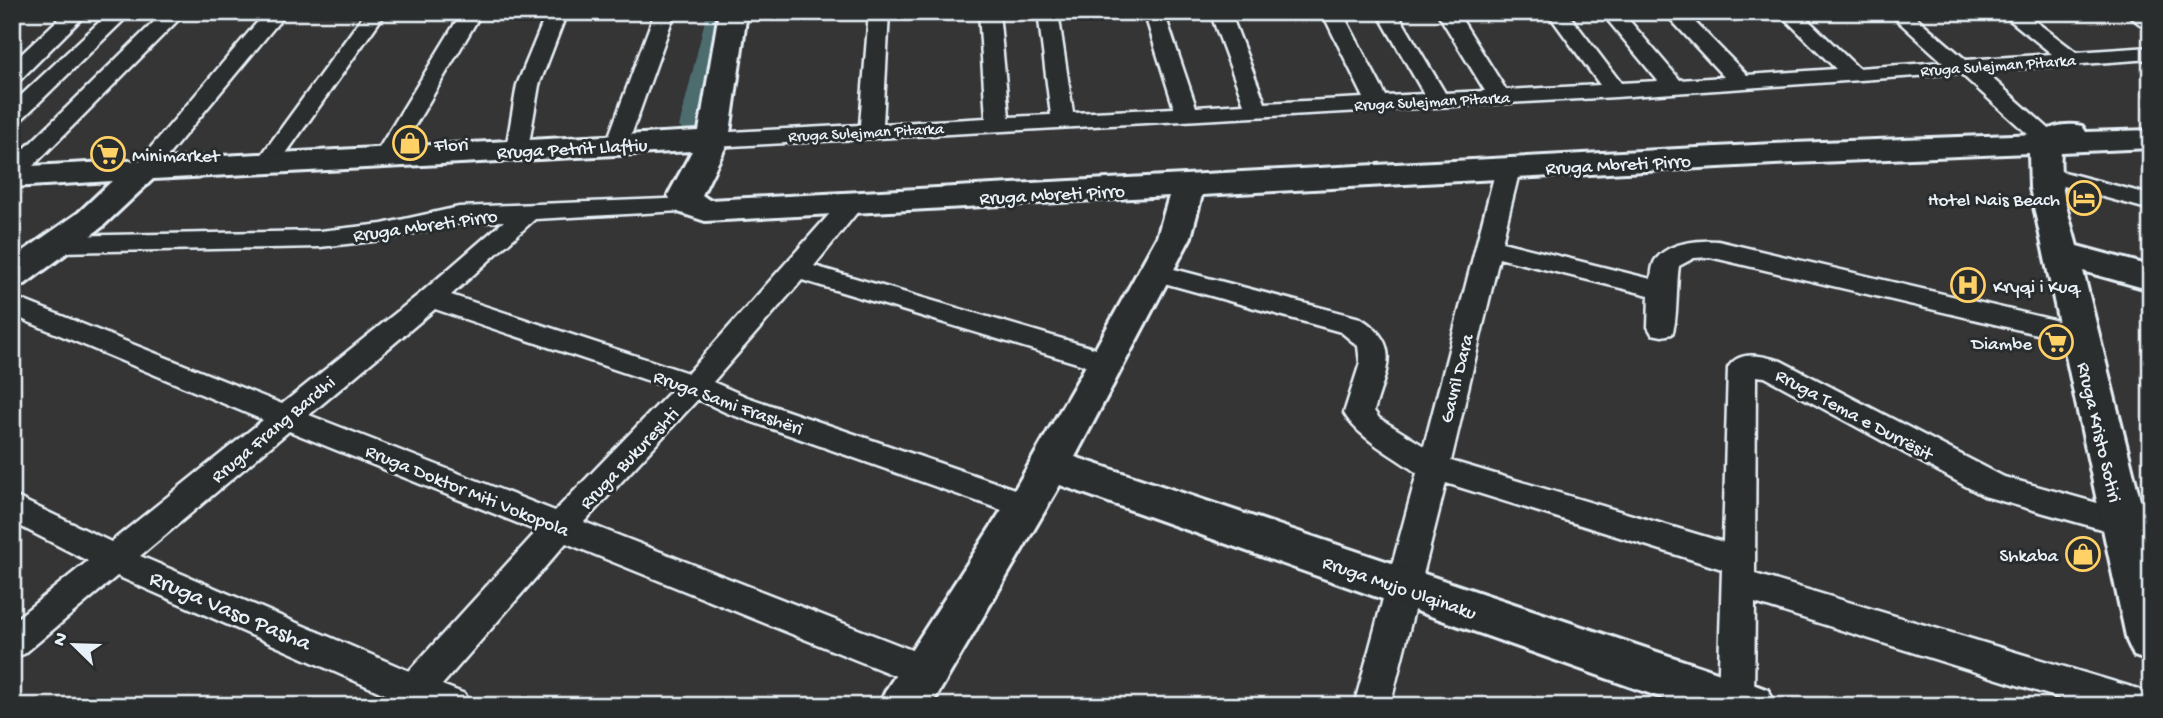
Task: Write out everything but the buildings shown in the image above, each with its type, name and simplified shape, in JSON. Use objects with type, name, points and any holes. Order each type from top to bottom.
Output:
[{"type":"main road","points":[[690,205],[685,195],[713,141],[733,12]]},
{"type":"main road","points":[[2049,141],[2063,134],[2151,128]]},
{"type":"main road","points":[[2049,141],[2073,144],[2151,139]]},
{"type":"main road","name":"Rruga Petrit Llaftiu","points":[[12,176],[713,141]]},
{"type":"main road","name":"Rruga Mbreti Pirro","points":[[690,205],[705,212],[2049,141]]},
{"type":"main road","name":"Rruga Kristo Sotiri","points":[[2049,141],[2044,149],[2046,188],[2151,641]]},
{"type":"main road","points":[[12,276],[90,220],[143,171]]},
{"type":"main road","points":[[914,689],[1027,506],[1107,362],[1174,237],[1188,186]]},
{"type":"main road","points":[[2063,254],[2151,278]]},
{"type":"main road","name":"Rruga Mujo Ulqinaku","points":[[1050,465],[1743,703]]},
{"type":"street","points":[[12,75],[78,12]]},
{"type":"street","points":[[12,116],[122,12]]},
{"type":"street","points":[[12,176],[176,12]]},
{"type":"street","points":[[143,171],[276,12]]},
{"type":"street","points":[[267,164],[376,12]]},
{"type":"street","points":[[384,158],[472,12]]},
{"type":"street","points":[[517,149],[528,85],[557,12]]},
{"type":"street","points":[[617,144],[665,12]]},
{"type":"street","points":[[871,130],[879,12]]},
{"type":"street","points":[[989,12],[998,124]]},
{"type":"street","points":[[1048,12],[1063,121]]},
{"type":"street","points":[[1154,12],[1187,114]]},
{"type":"street","points":[[1220,12],[1256,110]]},
{"type":"street","points":[[1332,12],[1378,103]]},
{"type":"street","points":[[1387,12],[1438,100]]},
{"type":"street","points":[[1447,12],[1499,96]]},
{"type":"street","points":[[1557,12],[1616,91]]},
{"type":"street","points":[[1611,12],[1674,87]]},
{"type":"street","points":[[1674,12],[1742,83]]},
{"type":"street","points":[[1788,12],[1854,75]]},
{"type":"street","points":[[1898,12],[2049,141]]},
{"type":"street","points":[[2010,12],[2072,59]]},
{"type":"street","points":[[2134,12],[2151,23]]},
{"type":"street","name":"Rruga Sulejman Pitarka","points":[[713,141],[871,130],[1616,91],[2151,52]]},
{"type":"street","name":"Gavril Dara","points":[[1372,706],[1508,169]]},
{"type":"street","points":[[2045,174],[2151,203]]},
{"type":"street","name":"Rruga Mbreti Pirro","points":[[58,244],[320,239],[382,232],[459,215],[690,205]]},
{"type":"street","name":"Rruga Bukureshti","points":[[408,697],[562,526],[695,386],[798,270],[851,205]]},
{"type":"street","name":"Rruga Frang Bardhi","points":[[12,643],[431,298],[530,211]]},
{"type":"street","points":[[1489,247],[1662,290]]},
{"type":"street","points":[[1662,327],[1662,290],[1667,262],[1680,252],[1698,248],[1718,249],[2079,335]]},
{"type":"street","points":[[798,270],[1107,362]]},
{"type":"street","points":[[1155,272],[1350,325],[1365,332],[1375,343],[1376,356],[1359,413],[1369,426],[1389,436],[1432,467],[2138,706]]},
{"type":"street","name":"Rruga Sami Frashëri","points":[[431,298],[695,386],[737,405],[1027,506]]},
{"type":"street","name":"Rruga Doktor Miti Vokopola","points":[[12,305],[284,417],[562,526],[914,689]]},
{"type":"street","name":"Rruga Tema e Durrësit","points":[[1743,703],[1738,571],[1742,368],[1753,363],[1771,368],[1994,487],[2122,522]]},
{"type":"street","name":"Rruga Vaso Pasha","points":[[12,508],[115,560],[408,697],[452,706]]},
{"type":"waterway","points":[[689,127],[716,12]]},
{"type":"place","name":"Flori","points":[[410,143]]},
{"type":"place","name":"Minimarket","points":[[108,154]]},
{"type":"place","name":"Hotel Nais Beach","points":[[2084,198]]},
{"type":"place","name":"Kryqi i Kuq","points":[[1968,285]]},
{"type":"place","name":"Diambe","points":[[2056,342]]},
{"type":"place","name":"Shkaba","points":[[2083,554]]}]
